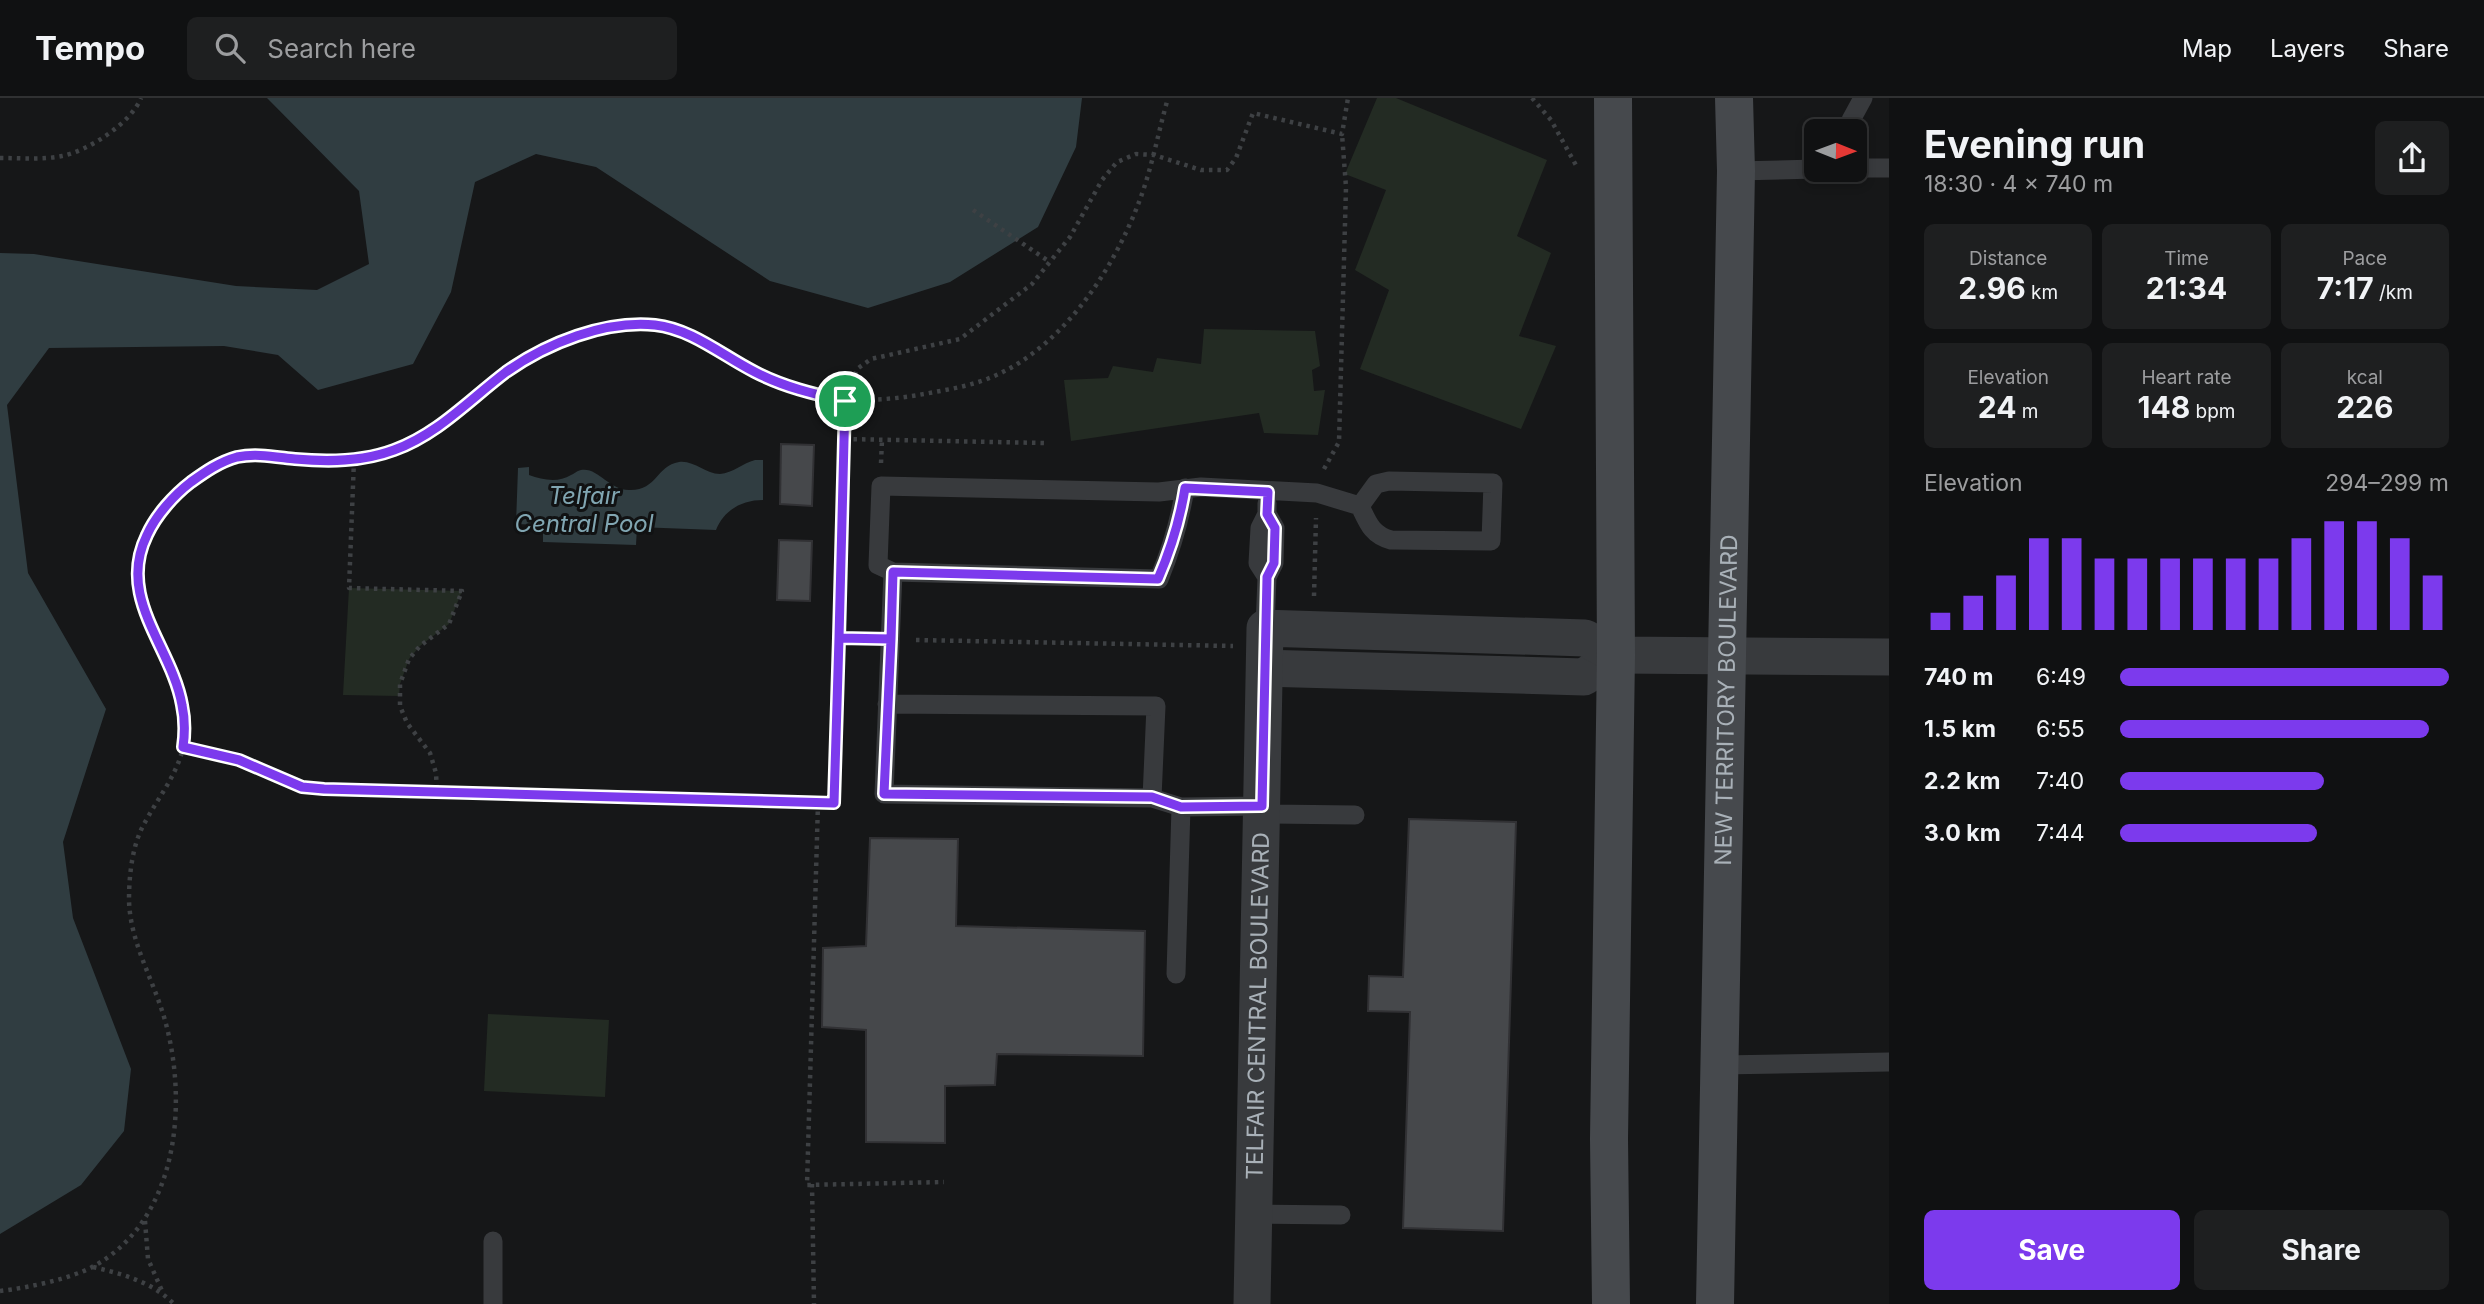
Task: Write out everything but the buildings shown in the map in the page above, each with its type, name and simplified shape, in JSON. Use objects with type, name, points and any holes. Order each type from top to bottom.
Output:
[{"type":"main road","points":[[1611,1304],[1609,1139],[1616,655],[1613,98]]},
{"type":"main road","name":"NEW TERRITORY BOULEVARD","points":[[1715,1304],[1736,171],[1734,98]]},
{"type":"street","points":[[1412,673],[1413,633]]},
{"type":"street","points":[[1265,648],[1413,633],[1586,638],[1616,655],[1889,657]]},
{"type":"street","points":[[1265,648],[1412,673],[1584,677],[1616,655]]},
{"type":"street","name":"TELFAIR CENTRAL BOULEVARD","points":[[1252,1304],[1265,648]]},
{"type":"lane","points":[[1852,119],[1863,98]]},
{"type":"lane","points":[[1867,168],[1889,168]]},
{"type":"lane","points":[[1736,171],[1804,169]]},
{"type":"lane","points":[[1185,488],[1181,514],[1158,579],[893,572],[878,565],[881,486],[1159,492],[1185,488],[1317,493],[1360,506],[1371,529],[1381,537],[1391,540],[1491,541],[1493,483],[1389,481],[1376,484],[1360,506]]},
{"type":"lane","points":[[1265,648],[1267,577],[1258,563],[1259,528],[1267,514],[1268,492]]},
{"type":"lane","points":[[893,572],[884,794],[1152,797],[1181,807],[1355,815]]},
{"type":"lane","points":[[887,704],[1156,706],[1152,797]]},
{"type":"lane","points":[[1175,974],[1181,807]]},
{"type":"lane","points":[[1720,1065],[1889,1062]]},
{"type":"lane","points":[[1254,1214],[1341,1215]]},
{"type":"lane","points":[[493,1241],[493,1304]]},
{"type":"path","points":[[0,158],[62,156],[89,145],[117,127],[141,98]]},
{"type":"path","points":[[0,1291],[24,1288],[93,1267],[125,1242],[145,1220],[168,1169],[175,1123],[174,1059],[166,1021],[132,931],[129,898],[132,861],[142,828],[180,760],[185,732],[182,704],[175,680],[144,613],[139,587],[139,564],[146,536],[181,489],[223,461],[254,455],[317,461],[354,460],[392,451],[421,439],[508,371],[547,348],[589,333],[622,326],[657,325],[692,336],[755,372],[803,392],[845,401],[906,397],[959,388],[992,377],[1033,352],[1062,326],[1093,289],[1112,260],[1135,211],[1154,155],[1168,98]]},
{"type":"path","points":[[1314,601],[1318,480],[1339,442],[1346,187],[1342,134],[1348,98]]},
{"type":"path","points":[[1532,98],[1550,120],[1581,174]]},
{"type":"path","points":[[183,747],[239,760],[302,787],[834,803],[845,401],[857,369],[871,359],[960,339],[1032,284],[1070,237],[1102,180],[1117,162],[1136,154],[1154,155],[1201,170],[1227,170],[1236,158],[1252,113],[1342,134]]},
{"type":"path","points":[[973,210],[1050,262]]},
{"type":"path","points":[[845,439],[1044,443]]},
{"type":"path","points":[[354,460],[349,588],[462,591],[449,624],[420,646],[409,659],[400,684],[400,706],[407,723],[430,753],[436,773],[437,792]]},
{"type":"path","points":[[839,638],[1265,648]]},
{"type":"path","points":[[818,803],[807,1185],[944,1182]]},
{"type":"path","points":[[812,1184],[814,1304]]},
{"type":"path","points":[[145,1220],[148,1259],[164,1294]]},
{"type":"path","points":[[93,1267],[121,1273],[164,1294],[174,1304]]},
{"type":"shaded area","points":[[1377,98],[1396,98],[1547,160],[1517,236],[1551,253],[1519,336],[1556,346],[1521,429],[1360,369],[1389,290],[1355,270],[1386,190],[1345,174]]},
{"type":"shaded area","points":[[1204,329],[1315,331],[1320,366],[1312,370],[1314,391],[1325,390],[1318,435],[1264,433],[1259,413],[1071,441],[1064,380],[1108,378],[1113,366],[1153,372],[1157,358],[1201,364]]},
{"type":"shaded area","points":[[349,588],[462,591],[449,624],[420,646],[409,659],[400,684],[399,696],[343,695]]},
{"type":"shaded area","points":[[488,1014],[609,1020],[605,1097],[484,1091]]},
{"type":"water","points":[[267,98],[1082,98],[1076,147],[1038,227],[950,282],[868,308],[770,281],[596,167],[536,154],[475,182],[451,292],[413,364],[318,390],[278,355],[224,346],[49,348],[7,405],[28,573],[106,709],[63,842],[73,918],[131,1069],[124,1131],[81,1185],[0,1234],[0,253],[34,254],[236,286],[317,290],[369,264],[359,191]]},
{"type":"water","name":"Telfair Central Pool","points":[[755,460],[763,460],[763,500],[741,504],[724,517],[716,530],[637,527],[636,545],[543,542],[543,525],[516,524],[518,468],[529,467],[529,475],[550,480],[566,478],[579,470],[587,470],[615,486],[629,490],[645,487],[665,468],[679,462],[690,463],[720,474]]},
{"type":"route","points":[[845,401],[803,392],[755,372],[692,336],[657,325],[622,326],[589,333],[547,348],[508,371],[421,439],[392,451],[354,460],[317,461],[254,455],[223,461],[181,489],[162,512],[146,536],[139,564],[139,587],[144,613],[175,680],[182,704],[185,732],[183,747],[239,760],[302,787],[324,789],[834,803],[839,638],[891,639],[884,794],[1152,797],[1181,807],[1262,806],[1267,577],[1274,563],[1275,528],[1267,514],[1268,492],[1185,488],[1181,514],[1158,579],[893,572],[891,639],[839,638],[845,401]]}]
